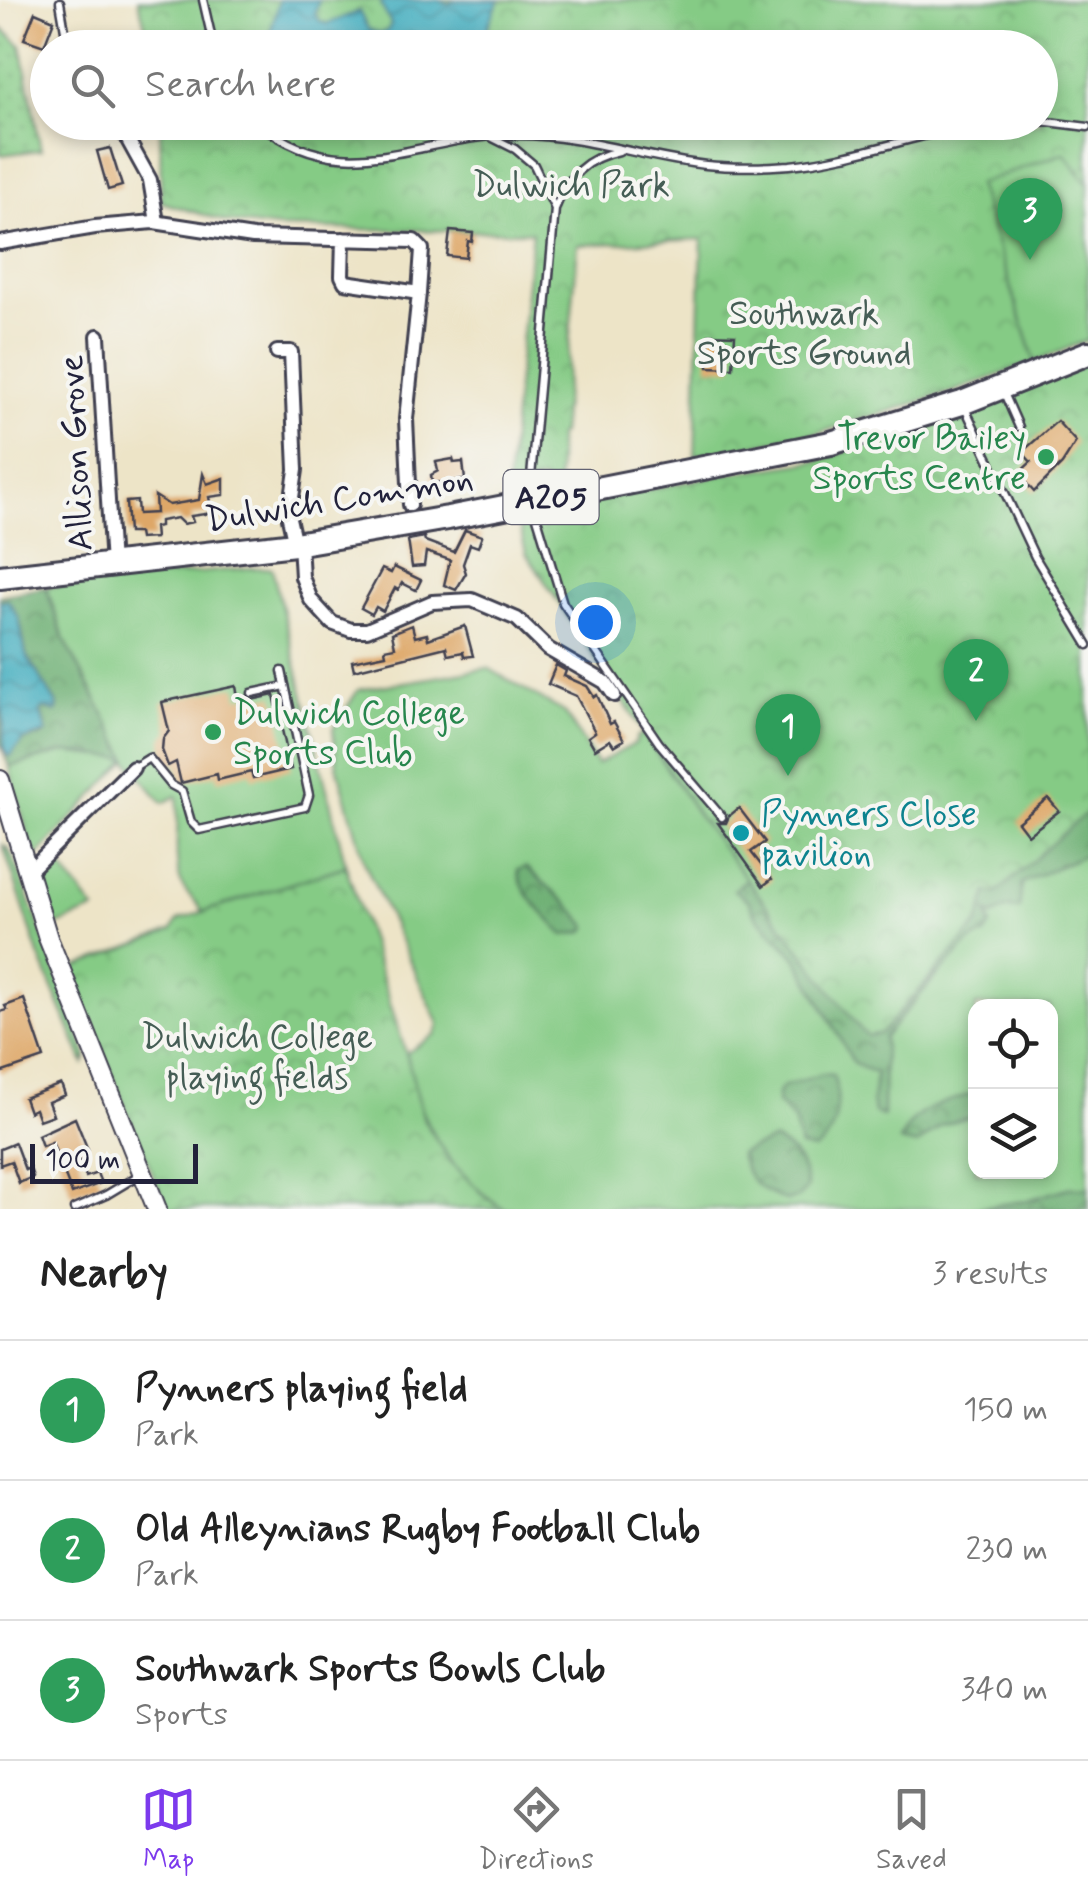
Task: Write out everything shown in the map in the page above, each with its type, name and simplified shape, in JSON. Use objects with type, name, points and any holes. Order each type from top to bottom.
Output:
[{"type":"highway","name":"Dulwich Common","points":[[0,577],[297,544],[831,443],[1002,388],[1088,353]]},
{"type":"street","points":[[128,140],[150,180],[157,222]]},
{"type":"street","points":[[0,243],[95,227],[157,222],[253,237],[418,242],[423,259],[406,419],[410,505]]},
{"type":"street","points":[[342,240],[344,282],[419,293]]},
{"type":"street","name":"Allison Grove","points":[[98,336],[112,566]]},
{"type":"street","points":[[277,352],[291,352],[296,470],[289,518],[310,600],[332,622],[351,630],[367,630],[432,602],[472,600],[517,619],[548,650],[604,682],[614,695]]},
{"type":"street","points":[[27,873],[133,768]]},
{"type":"street","points":[[0,780],[58,966],[157,1209]]},
{"type":"lane","points":[[203,0],[210,30]]},
{"type":"lane","points":[[60,2],[63,30]]},
{"type":"lane","points":[[1058,124],[1088,128]]},
{"type":"lane","points":[[284,140],[313,155],[342,160],[468,140]]},
{"type":"lane","points":[[497,140],[534,165],[556,209]]},
{"type":"lane","points":[[574,140],[706,165],[786,165],[862,154],[914,140]]},
{"type":"lane","points":[[626,150],[593,159],[579,168],[569,178],[556,209],[531,465],[533,501],[563,602],[659,743],[722,817]]},
{"type":"lane","points":[[1002,388],[1018,427]]},
{"type":"lane","points":[[962,402],[1035,557],[1088,646]]},
{"type":"lane","points":[[133,768],[149,758],[186,797],[190,822],[199,830],[304,806],[309,795],[282,671]]},
{"type":"lane","points":[[252,694],[285,686]]},
{"type":"lane","points":[[74,1209],[142,1173]]},
{"type":"green space","name":"Dulwich Park","points":[[138,0],[1088,0],[1088,184],[1064,153],[977,184],[1035,362],[818,433],[695,456],[702,239],[578,245],[558,435],[558,483],[548,485],[543,480],[520,486],[517,492],[506,496],[532,232],[277,228],[227,222],[161,202],[160,140],[1058,140],[1058,30],[146,30]]},
{"type":"green space","points":[[0,27],[21,45],[30,92],[30,140],[39,140],[41,150],[0,155]]},
{"type":"green space","points":[[1064,153],[1088,184],[1088,340],[1035,362],[977,184]]},
{"type":"green space","points":[[1088,363],[1088,811],[996,894],[988,892],[978,924],[881,1033],[868,1036],[700,818],[526,553],[517,516],[720,475],[815,461],[948,419]]},
{"type":"green space","name":"Dulwich College Sports Club","points":[[272,568],[346,866],[202,912],[180,879],[177,796],[163,803],[127,760],[37,856],[33,854],[9,767],[64,752],[127,758],[64,639],[46,587]]},
{"type":"green space","points":[[46,587],[64,639],[128,759],[64,752],[9,767],[0,742],[0,705],[10,756],[23,740],[43,736],[46,725],[40,710],[56,712],[58,706],[26,655],[21,626],[0,596]]},
{"type":"green space","points":[[488,668],[565,713],[597,764],[636,743],[643,733],[700,818],[988,892],[1088,811],[1088,1209],[504,1209],[462,1174],[434,1136],[423,1115],[395,1042],[412,1084],[405,1054],[436,1034],[439,1024],[365,864],[337,766],[333,729],[358,690]]},
{"type":"green space","points":[[1088,803],[1088,853],[1022,883],[1019,909],[1008,908],[992,916],[987,912],[991,925],[985,935],[972,940],[884,1037],[883,1116],[874,1113],[876,1073],[854,1064],[796,957],[756,916],[749,901],[734,890],[743,882]]},
{"type":"green space","points":[[3,845],[18,869],[87,1056],[84,1063],[39,955]]},
{"type":"green space","points":[[54,858],[95,910],[55,926],[40,884]]},
{"type":"green space","name":"Dulwich College playing fields","points":[[346,866],[424,1120],[450,1161],[504,1209],[167,1209],[69,970],[172,931],[178,920]]},
{"type":"green space","points":[[526,867],[569,905],[588,927],[583,932],[564,935],[536,905],[520,879],[518,870]]},
{"type":"green space","points":[[823,1074],[833,1075],[836,1084],[833,1126],[814,1150],[800,1147],[795,1122],[777,1103],[778,1093],[784,1086]]},
{"type":"green space","points":[[968,1095],[968,1118],[942,1125],[917,1145],[900,1141],[913,1121],[941,1104]]},
{"type":"green space","points":[[773,1140],[787,1148],[800,1165],[807,1188],[799,1197],[787,1201],[764,1190],[750,1178],[740,1158],[740,1153]]},
{"type":"green space","points":[[1088,1187],[1088,1209],[967,1209],[1024,1201],[1068,1188]]},
{"type":"water","points":[[279,0],[319,0],[315,13],[319,21],[327,24],[359,11],[370,30],[271,30]]},
{"type":"water","points":[[383,0],[438,0],[448,4],[458,0],[499,0],[487,29],[388,30],[391,24],[381,5]]},
{"type":"water","points":[[0,601],[9,601],[19,618],[26,655],[58,706],[56,712],[44,708],[40,711],[47,733],[23,740],[10,756],[4,748],[0,705]]},
{"type":"building","points":[[35,12],[54,20],[50,30],[30,30],[30,41],[24,39]]},
{"type":"building","points":[[110,148],[122,186],[108,190],[97,151]]},
{"type":"building","points":[[450,231],[473,233],[466,258],[447,256]]},
{"type":"building","points":[[709,334],[735,335],[733,368],[708,367]]},
{"type":"building","name":"Trevor Bailey Sports Centre","points":[[1057,421],[1076,442],[1062,464],[1034,492],[1018,474],[1031,462],[1022,452]]},
{"type":"building","points":[[453,459],[454,463],[463,462],[465,480],[432,483],[431,475],[438,471],[436,462]]},
{"type":"building","points":[[203,474],[207,484],[224,478],[224,495],[209,497],[212,513],[191,516],[193,522],[183,524],[177,518],[160,521],[160,526],[154,527],[155,538],[139,539],[138,533],[128,533],[126,502],[137,501],[138,514],[156,513],[155,496],[169,505],[199,500]]},
{"type":"building","points":[[465,530],[482,536],[478,547],[470,544],[463,564],[466,573],[456,590],[444,585],[450,560],[426,552],[424,566],[412,567],[408,540],[424,537],[425,541],[454,552]]},
{"type":"building","points":[[394,567],[421,580],[416,590],[402,583],[383,611],[376,607],[372,614],[361,608],[382,569],[391,573]]},
{"type":"building","points":[[412,625],[415,637],[427,634],[428,639],[465,626],[473,656],[464,657],[463,652],[448,655],[446,647],[354,670],[352,661],[386,654],[385,649],[395,647],[392,633]]},
{"type":"building","points":[[556,665],[566,671],[564,676],[587,686],[594,697],[597,695],[610,724],[614,722],[624,740],[614,746],[610,740],[595,749],[588,737],[595,732],[576,696],[548,684]]},
{"type":"building","points":[[236,686],[238,698],[246,696],[252,700],[274,695],[291,769],[253,778],[251,772],[218,780],[217,774],[181,783],[176,762],[168,766],[162,750],[169,731],[162,702]]},
{"type":"building","points":[[1048,798],[1059,811],[1028,835],[1018,822]]},
{"type":"building","name":"Pynners Close pavilion","points":[[739,808],[765,842],[751,852],[772,879],[763,886],[718,823],[726,823]]},
{"type":"building","points":[[24,999],[44,1058],[0,1073],[0,1012]]},
{"type":"building","points":[[61,1084],[65,1095],[48,1102],[53,1115],[39,1120],[35,1109],[29,1112],[24,1098]]},
{"type":"building","points":[[75,1118],[88,1150],[77,1154],[86,1177],[97,1173],[101,1183],[72,1194],[52,1142],[42,1146],[38,1135]]},
{"type":"building","points":[[15,1143],[25,1170],[30,1168],[33,1177],[19,1183],[11,1161],[0,1165],[0,1149]]},
{"type":"place","name":"Southwark Sports Bowls Club","points":[[1030,260]]},
{"type":"place","name":"Trevor Bailey Sports Centre","points":[[1046,457]]},
{"type":"place","name":"Old Alleynians Rugby Football Club","points":[[976,721]]},
{"type":"place","name":"Dulwich College Sports Club","points":[[213,732]]},
{"type":"place","name":"Pynners playing field","points":[[788,776]]},
{"type":"place","name":"Pynners Close pavilion","points":[[741,833]]},
{"type":"park label","name":"Southwark Sports Ground","points":[[804,332]]}]
